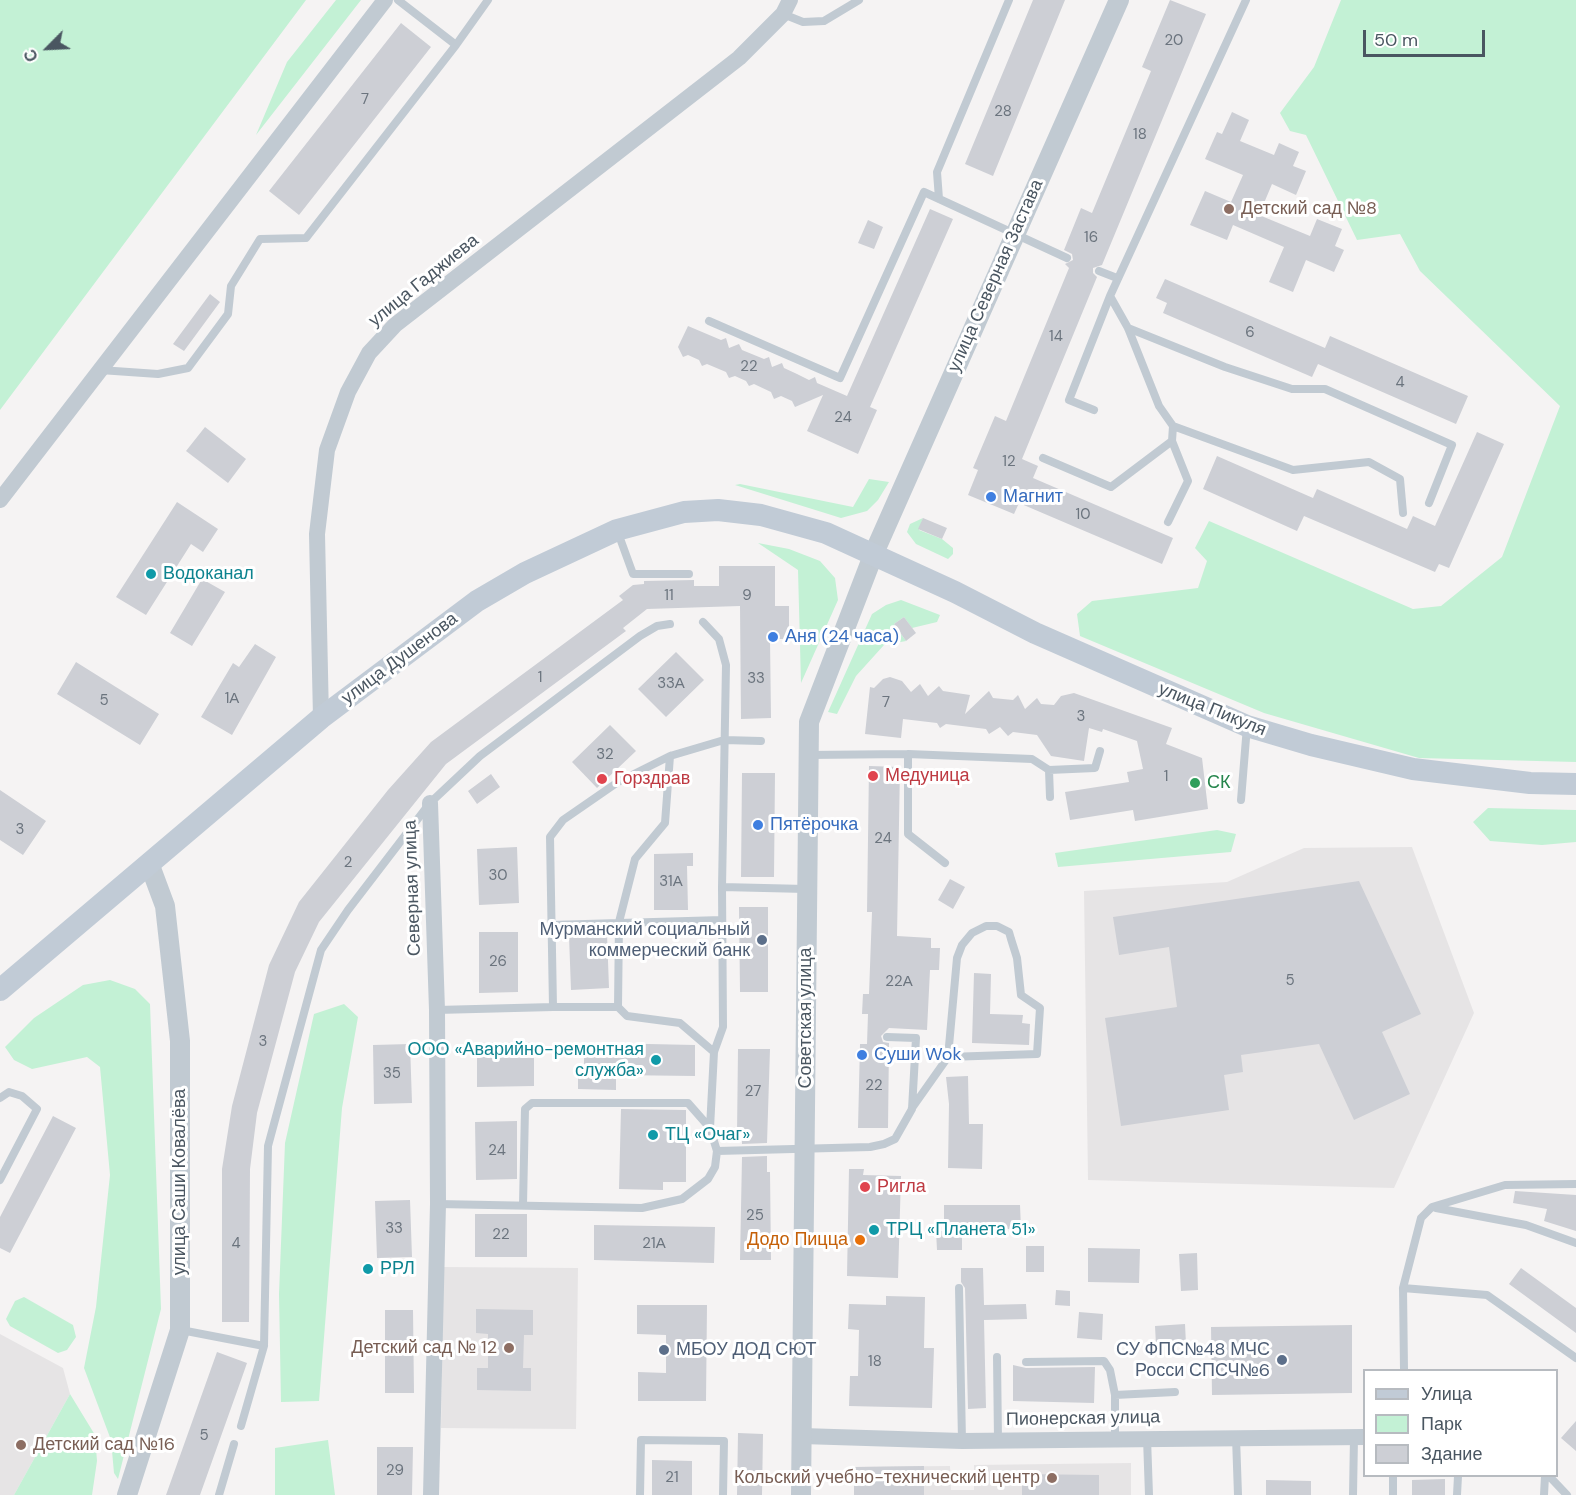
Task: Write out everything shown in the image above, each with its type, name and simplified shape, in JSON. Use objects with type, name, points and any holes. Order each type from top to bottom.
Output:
[{"type":"main road","name":"улица Душенова","points":[[0,990],[321,718],[477,601],[525,573],[617,530],[684,512],[718,510],[761,516],[826,533],[874,553]]},
{"type":"main road","name":"улица Пикуля","points":[[874,553],[1035,633],[1247,726],[1311,745],[1413,769],[1530,783],[1576,783]]},
{"type":"street","points":[[0,500],[385,0]]},
{"type":"street","name":"улица Северная Застава","points":[[874,553],[1119,0]]},
{"type":"street","name":"улица Гаджиева","points":[[321,718],[317,534],[327,450],[348,392],[369,353],[395,326],[739,58],[786,7]]},
{"type":"street","name":"Советская улица","points":[[801,1495],[809,722],[840,635],[874,553]]},
{"type":"street","name":"Северная улица","points":[[430,803],[437,1011],[438,1204],[432,1495]]},
{"type":"street","name":"улица Саши Ковалёва","points":[[127,1495],[180,1330],[180,1041],[165,906],[149,863]]},
{"type":"street","name":"Пионерская улица","points":[[802,1436],[962,1441],[1359,1437]]},
{"type":"lane","points":[[398,0],[456,45]]},
{"type":"lane","points":[[100,370],[158,374],[188,368],[228,314],[231,286],[260,239],[306,238],[456,45],[488,0]]},
{"type":"lane","points":[[786,7],[803,22],[824,21],[859,0]]},
{"type":"lane","points":[[939,199],[937,172],[1009,0]]},
{"type":"lane","points":[[1094,410],[1069,400],[1117,278],[1246,0]]},
{"type":"lane","points":[[709,321],[840,378],[924,192],[1067,258]]},
{"type":"lane","points":[[1099,272],[1117,278]]},
{"type":"lane","points":[[1110,296],[1128,328],[1159,406],[1173,426],[1293,470],[1369,462],[1400,479],[1403,513]]},
{"type":"lane","points":[[1128,328],[1225,367],[1292,389],[1325,390],[1452,445],[1429,503]]},
{"type":"lane","points":[[1168,522],[1188,481],[1172,441],[1173,426]]},
{"type":"lane","points":[[1043,459],[1111,487],[1172,441]]},
{"type":"lane","points":[[617,530],[633,574],[689,574]]},
{"type":"lane","points":[[438,1204],[642,1208],[681,1199],[708,1179],[715,1167],[717,1151],[710,1128],[714,1052],[723,1027],[722,887],[726,665],[719,639],[703,622]]},
{"type":"lane","name":"Северная улица","points":[[430,803],[480,756],[640,636],[657,626],[670,624]]},
{"type":"lane","points":[[1241,800],[1247,726]]},
{"type":"lane","points":[[553,1007],[550,837],[563,820],[609,788],[670,756],[724,740],[761,741]]},
{"type":"lane","points":[[808,755],[908,754],[1032,759],[1049,770],[1095,768],[1100,751]]},
{"type":"lane","points":[[908,754],[908,834],[945,863]]},
{"type":"lane","points":[[618,1007],[619,922],[635,859],[665,823],[670,756]]},
{"type":"lane","points":[[1049,770],[1050,797]]},
{"type":"lane","points":[[241,1426],[264,1346],[268,1146],[321,950],[360,894],[430,803]]},
{"type":"lane","points":[[722,887],[807,889]]},
{"type":"lane","points":[[551,924],[722,920]]},
{"type":"lane","points":[[717,1151],[870,1147],[895,1139],[912,1108],[948,1057],[957,958],[962,945],[979,929],[986,926],[997,926],[1009,932],[1017,958],[1021,995],[1040,1008],[1038,1054],[948,1057]]},
{"type":"lane","points":[[437,1011],[618,1007],[627,1016],[680,1023],[714,1052]]},
{"type":"lane","points":[[887,1037],[916,1038],[912,1108]]},
{"type":"lane","points":[[0,1098],[9,1092],[22,1096],[37,1109],[0,1180]]},
{"type":"lane","points":[[524,1205],[525,1109],[532,1103],[688,1103],[710,1128]]},
{"type":"lane","points":[[1404,1369],[1403,1288],[1421,1218],[1432,1207],[1505,1185],[1576,1184]]},
{"type":"lane","points":[[1432,1207],[1526,1225],[1576,1243]]},
{"type":"lane","points":[[958,1288],[962,1441]]},
{"type":"lane","points":[[1403,1288],[1487,1295],[1576,1358]]},
{"type":"lane","points":[[180,1330],[264,1346]]},
{"type":"lane","points":[[997,1357],[998,1440]]},
{"type":"lane","points":[[1026,1362],[1104,1361],[1110,1370],[1115,1395],[1116,1438]]},
{"type":"lane","points":[[1115,1395],[1175,1392]]},
{"type":"lane","points":[[1236,1437],[1238,1495]]},
{"type":"lane","points":[[1353,1495],[1359,1437]]},
{"type":"lane","points":[[1147,1438],[1149,1495]]},
{"type":"lane","points":[[640,1495],[641,1440],[724,1441],[723,1495]]},
{"type":"lane","points":[[219,1495],[234,1444]]},
{"type":"lane","points":[[1393,1477],[1393,1495]]},
{"type":"lane","points":[[1457,1495],[1458,1477]]},
{"type":"lane","points":[[1544,1495],[1547,1477]]},
{"type":"lane","points":[[1548,1477],[1567,1495]]},
{"type":"shaded area","points":[[1412,847],[1474,1013],[1394,1188],[1088,1180],[1084,891],[1227,882],[1304,848]]},
{"type":"shaded area","name":"Детский сад № 12","points":[[443,1267],[578,1268],[576,1429],[441,1428]]},
{"type":"shaded area","name":"Детский сад №16","points":[[0,1334],[63,1368],[70,1394],[14,1495],[0,1495]]},
{"type":"shaded area","name":"Кольский учебно-технический центр","points":[[1131,1463],[1131,1495],[854,1495],[854,1467],[950,1466],[951,1490],[974,1490],[974,1465]]},
{"type":"green space","points":[[0,0],[306,0],[0,410]]},
{"type":"green space","points":[[336,0],[361,0],[256,135],[287,62]]},
{"type":"green space","points":[[1341,0],[1576,0],[1576,762],[1419,758],[1264,713],[1080,636],[1077,614],[1092,601],[1198,588],[1207,561],[1195,548],[1209,521],[1413,609],[1441,606],[1502,557],[1560,406],[1420,271],[1400,234],[1357,240],[1306,135],[1290,131],[1280,113],[1314,67]]},
{"type":"green space","points":[[869,479],[889,482],[878,500],[867,511],[841,518],[735,485],[740,484],[853,507]]},
{"type":"green space","points":[[923,518],[919,530],[942,539],[953,548],[953,554],[948,559],[916,544],[907,532],[910,524]]},
{"type":"green space","points":[[758,543],[789,549],[820,561],[835,578],[838,600],[801,683],[798,570]]},
{"type":"green space","points":[[901,600],[940,615],[937,622],[912,628],[904,617],[894,624],[906,641],[884,645],[856,676],[837,714],[828,712],[872,614],[886,605]]},
{"type":"green space","points":[[1488,808],[1576,810],[1576,842],[1542,845],[1490,841],[1473,822]]},
{"type":"green space","points":[[1217,830],[1236,834],[1231,852],[1058,867],[1055,853]]},
{"type":"green space","points":[[110,980],[135,989],[150,1004],[161,1309],[118,1479],[114,1473],[111,1440],[84,1368],[96,1307],[110,1175],[100,1067],[87,1057],[32,1069],[14,1060],[5,1047],[34,1018],[83,985]]},
{"type":"green space","points":[[344,1004],[358,1017],[342,1108],[319,1401],[281,1402],[279,1294],[285,1143],[314,1014]]},
{"type":"green space","points":[[24,1297],[73,1325],[76,1337],[67,1350],[58,1353],[10,1326],[6,1319],[15,1301]]},
{"type":"green space","points":[[70,1394],[95,1435],[97,1461],[92,1495],[14,1495]]},
{"type":"green space","points":[[328,1440],[335,1495],[275,1495],[275,1448]]},
{"type":"building","points":[[1033,0],[1065,0],[993,176],[965,164]]},
{"type":"building","points":[[1170,0],[1206,14],[1102,265],[1093,268],[1093,273],[1097,277],[1022,459],[1038,466],[1033,478],[1173,538],[1162,564],[1019,503],[1014,514],[968,495],[978,470],[973,468],[995,416],[1006,421],[1069,268],[1065,264],[1073,260],[1072,254],[1064,250],[1081,208],[1092,213],[1151,71],[1142,67]]},
{"type":"building","points":[[401,23],[431,47],[299,215],[269,191]]},
{"type":"building","name":"Детский сад №8","points":[[1232,112],[1249,120],[1240,141],[1274,155],[1279,143],[1299,152],[1293,166],[1306,171],[1296,195],[1272,184],[1259,215],[1310,236],[1317,219],[1342,229],[1335,246],[1344,250],[1334,272],[1306,260],[1293,292],[1269,282],[1284,247],[1233,225],[1227,240],[1190,225],[1205,191],[1231,202],[1243,175],[1205,159],[1217,132],[1222,134]]},
{"type":"building","points":[[930,209],[953,219],[870,407],[877,410],[858,454],[807,431],[823,395],[795,407],[792,401],[781,396],[774,399],[771,392],[754,384],[749,386],[746,381],[735,376],[729,378],[726,372],[707,364],[702,366],[699,360],[688,355],[683,357],[678,347],[688,326],[721,340],[726,338],[729,348],[739,344],[742,350],[764,359],[769,357],[772,367],[782,363],[784,368],[809,380],[815,377],[817,383],[847,396]]},
{"type":"building","points":[[868,220],[883,227],[874,249],[858,243]]},
{"type":"building","points":[[1165,279],[1325,348],[1330,336],[1468,396],[1456,424],[1318,364],[1312,377],[1163,313],[1167,303],[1156,298]]},
{"type":"building","points":[[210,294],[220,302],[184,351],[173,344]]},
{"type":"building","points":[[205,427],[246,459],[228,483],[186,451]]},
{"type":"building","points":[[1477,432],[1504,444],[1449,568],[1439,564],[1435,572],[1304,516],[1297,531],[1203,489],[1217,456],[1313,498],[1317,489],[1407,529],[1413,516],[1435,526]]},
{"type":"building","name":"Водоканал","points":[[177,502],[218,529],[203,552],[191,544],[146,615],[116,597]]},
{"type":"building","points":[[923,518],[947,528],[942,539],[918,529]]},
{"type":"building","points":[[719,566],[775,566],[775,606],[789,606],[789,639],[770,639],[771,718],[741,719],[740,606],[647,609],[623,628],[626,631],[446,764],[319,922],[295,972],[257,1113],[250,1169],[249,1322],[222,1322],[222,1169],[232,1106],[269,965],[299,902],[388,790],[431,742],[623,600],[619,596],[633,585],[644,584],[644,581],[694,580],[694,586],[719,586]]},
{"type":"building","points":[[202,579],[225,592],[192,646],[170,633]]},
{"type":"building","points":[[904,617],[916,633],[906,641],[894,624]]},
{"type":"building","points":[[255,644],[276,657],[232,735],[201,717],[233,663],[239,667]]},
{"type":"building","points":[[676,652],[704,680],[666,717],[638,689]]},
{"type":"building","points":[[76,662],[159,714],[140,745],[57,694]]},
{"type":"building","points":[[890,677],[902,681],[911,692],[920,684],[928,696],[939,686],[943,691],[970,695],[965,714],[989,691],[993,698],[1013,700],[1018,695],[1025,709],[1037,698],[1041,704],[1054,705],[1061,696],[1074,693],[1172,728],[1166,744],[1202,758],[1208,809],[1135,821],[1133,810],[1070,820],[1065,792],[1129,782],[1127,772],[1143,769],[1137,741],[1103,729],[1102,732],[1089,728],[1084,761],[1051,756],[1037,735],[1013,732],[1008,736],[1000,727],[989,734],[986,729],[946,724],[940,728],[937,723],[903,719],[901,738],[865,734],[870,687],[874,688],[883,679]]},
{"type":"building","points":[[610,725],[636,751],[597,788],[572,762]]},
{"type":"building","points":[[869,766],[900,767],[897,936],[931,938],[931,948],[940,948],[939,970],[930,970],[927,1030],[889,1028],[881,1036],[883,1042],[889,1043],[888,1128],[858,1128],[860,1044],[867,1044],[868,1014],[862,1014],[863,994],[869,994],[872,912],[867,912]]},
{"type":"building","name":"Пятёрочка","points":[[742,773],[775,773],[774,877],[741,877]]},
{"type":"building","points":[[491,774],[500,787],[477,804],[468,791]]},
{"type":"building","points":[[0,790],[46,821],[23,855],[0,840]]},
{"type":"building","points":[[517,847],[519,903],[479,905],[477,849]]},
{"type":"building","points":[[693,853],[693,866],[687,866],[688,910],[654,910],[654,854]]},
{"type":"building","points":[[950,879],[965,887],[953,909],[938,900]]},
{"type":"building","points":[[1359,881],[1421,1014],[1382,1032],[1410,1094],[1354,1120],[1319,1044],[1241,1055],[1243,1072],[1224,1075],[1229,1110],[1121,1126],[1105,1018],[1177,1007],[1169,947],[1119,955],[1113,917]]},
{"type":"building","points":[[739,907],[768,907],[768,992],[740,992]]},
{"type":"building","points":[[479,932],[518,932],[518,992],[479,993]]},
{"type":"building","points":[[607,934],[609,988],[571,990],[569,936]]},
{"type":"building","points":[[974,973],[991,974],[990,1014],[1023,1015],[1022,1023],[1030,1024],[1029,1045],[972,1043]]},
{"type":"building","points":[[534,1042],[534,1086],[477,1087],[477,1043]]},
{"type":"building","name":"ООО «Аварийно-ремонтная служба»","points":[[602,1043],[695,1045],[695,1076],[616,1075],[616,1090],[578,1089],[578,1076],[584,1076],[584,1045],[602,1045]]},
{"type":"building","points":[[410,1044],[412,1103],[374,1104],[373,1045]]},
{"type":"building","points":[[738,1049],[770,1049],[767,1143],[742,1144],[742,1134],[737,1134]]},
{"type":"building","points":[[968,1076],[969,1124],[983,1124],[982,1169],[948,1168],[949,1104],[946,1077]]},
{"type":"building","name":"ТЦ «Очаг»","points":[[621,1109],[686,1110],[686,1182],[663,1182],[663,1190],[619,1189]]},
{"type":"building","points":[[53,1116],[76,1128],[10,1253],[0,1248],[0,1217]]},
{"type":"building","points":[[517,1121],[517,1179],[476,1180],[475,1122]]},
{"type":"building","points":[[767,1156],[767,1172],[770,1172],[771,1260],[740,1260],[742,1157]]},
{"type":"building","name":"ТРЦ «Планета 51»","points":[[849,1169],[864,1169],[863,1175],[901,1176],[898,1278],[847,1276]]},
{"type":"building","points":[[1515,1191],[1576,1195],[1576,1231],[1544,1221],[1547,1209],[1513,1203]]},
{"type":"building","points":[[410,1200],[412,1257],[377,1258],[375,1201]]},
{"type":"building","points":[[944,1205],[1020,1205],[1021,1229],[962,1229],[962,1250],[937,1250],[936,1231],[944,1231]]},
{"type":"building","points":[[475,1214],[527,1214],[527,1257],[475,1257]]},
{"type":"building","points":[[594,1225],[715,1227],[714,1263],[594,1260]]},
{"type":"building","points":[[1026,1246],[1044,1246],[1044,1272],[1026,1272]]},
{"type":"building","points":[[1088,1248],[1140,1249],[1139,1283],[1088,1282]]},
{"type":"building","points":[[1197,1253],[1198,1290],[1181,1291],[1179,1254]]},
{"type":"building","points":[[961,1268],[983,1268],[984,1305],[1026,1304],[1027,1319],[984,1320],[986,1408],[968,1409],[965,1288],[961,1282]]},
{"type":"building","points":[[1521,1268],[1576,1308],[1576,1333],[1509,1284]]},
{"type":"building","points":[[1056,1290],[1070,1291],[1070,1306],[1055,1305]]},
{"type":"building","points":[[886,1296],[925,1297],[924,1348],[934,1348],[932,1408],[849,1406],[850,1376],[858,1376],[859,1330],[848,1329],[849,1304],[886,1305]]},
{"type":"building","points":[[637,1305],[707,1305],[706,1401],[638,1401],[638,1372],[666,1373],[666,1335],[637,1334]]},
{"type":"building","points":[[476,1309],[533,1310],[533,1335],[524,1335],[523,1368],[531,1368],[531,1391],[477,1390],[477,1368],[488,1368],[488,1334],[476,1333]]},
{"type":"building","points":[[385,1310],[413,1310],[414,1393],[385,1393]]},
{"type":"building","points":[[1079,1312],[1103,1314],[1102,1340],[1077,1338]]},
{"type":"building","points":[[1185,1324],[1186,1344],[1156,1345],[1155,1326]]},
{"type":"building","name":"СУ ФПС№48 МЧС Росси СПСЧ№6","points":[[1352,1325],[1352,1393],[1212,1395],[1211,1327]]},
{"type":"building","points":[[217,1352],[247,1363],[240,1383],[200,1495],[166,1495]]},
{"type":"building","points":[[1013,1365],[1026,1368],[1095,1367],[1094,1403],[1013,1401]]},
{"type":"building","points":[[1576,1421],[1576,1451],[1561,1438]]},
{"type":"building","points":[[738,1433],[763,1434],[762,1495],[737,1495]]},
{"type":"building","points":[[377,1447],[413,1447],[412,1495],[377,1495]]},
{"type":"building","points":[[652,1460],[692,1461],[692,1495],[652,1495]]},
{"type":"building","points":[[924,1466],[924,1495],[854,1495],[854,1467]]},
{"type":"building","points":[[1022,1474],[1099,1475],[1099,1495],[1022,1495]]},
{"type":"building","points":[[1445,1479],[1445,1495],[1412,1495],[1412,1480]]},
{"type":"building","points":[[1266,1480],[1311,1481],[1311,1495],[1266,1495]]},
{"type":"place","name":"Детский сад №8","points":[[1229,209]]},
{"type":"place","name":"Магнит","points":[[991,497]]},
{"type":"place","name":"Водоканал","points":[[151,574]]},
{"type":"place","name":"Аня (24 часа)","points":[[773,637]]},
{"type":"place","name":"Медуница","points":[[873,776]]},
{"type":"place","name":"Горздрав","points":[[602,779]]},
{"type":"place","name":"СК","points":[[1195,783]]},
{"type":"place","name":"Пятёрочка","points":[[758,825]]},
{"type":"place","name":"Мурманский социальный коммерческий банк","points":[[762,940]]},
{"type":"place","name":"Суши Wok","points":[[862,1055]]},
{"type":"place","name":"ООО «Аварийно-ремонтная служба»","points":[[656,1060]]},
{"type":"place","name":"ТЦ «Очаг»","points":[[653,1135]]},
{"type":"place","name":"Ригла","points":[[865,1187]]},
{"type":"place","name":"ТРЦ «Планета 51»","points":[[874,1230]]},
{"type":"place","name":"Додо Пицца","points":[[860,1240]]},
{"type":"place","name":"РРЛ","points":[[368,1269]]},
{"type":"place","name":"Детский сад № 12","points":[[509,1348]]},
{"type":"place","name":"МБОУ ДОД СЮТ","points":[[664,1350]]},
{"type":"place","name":"СУ ФПС№48 МЧС Росси СПСЧ№6","points":[[1282,1360]]},
{"type":"place","name":"Детский сад №16","points":[[21,1445]]},
{"type":"place","name":"Кольский учебно-технический центр","points":[[1052,1478]]}]
